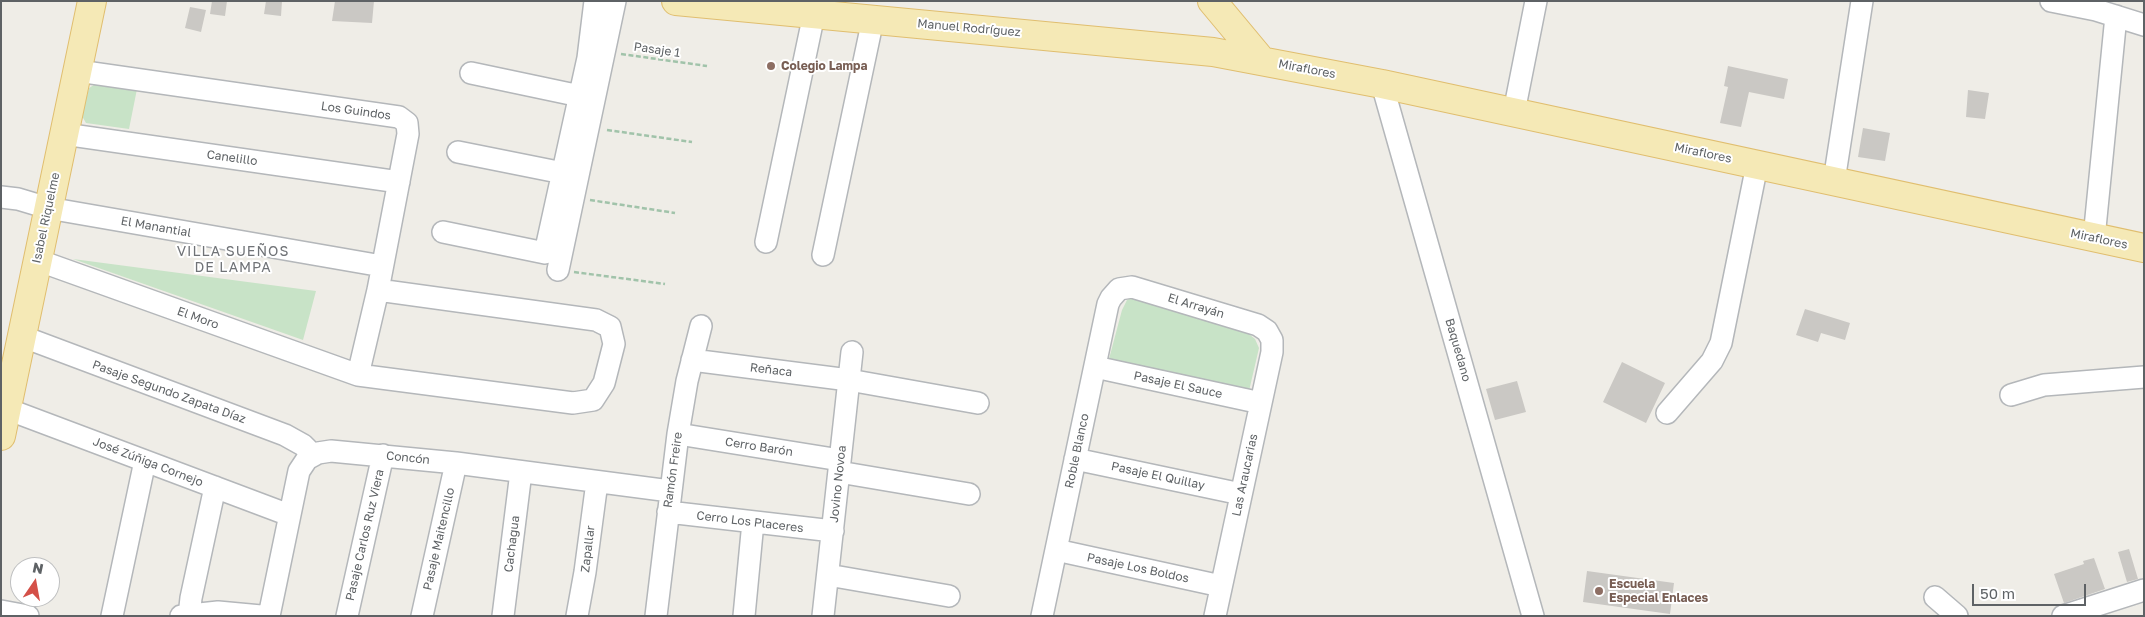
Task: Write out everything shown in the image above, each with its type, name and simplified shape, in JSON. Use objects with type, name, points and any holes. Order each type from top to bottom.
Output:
[{"type":"main road","name":"Isabel Riquelme","points":[[1,436],[92,1]]},
{"type":"main road","name":"Manuel Rodríguez","points":[[676,1],[1171,47],[1262,61]]},
{"type":"main road","points":[[1212,1],[1262,61]]},
{"type":"main road","name":"Miraflores","points":[[1262,61],[1382,84],[2144,248]]},
{"type":"street","points":[[443,232],[545,253],[588,58],[596,1]]},
{"type":"street","points":[[558,270],[615,1]]},
{"type":"street","points":[[1514,112],[1536,1]]},
{"type":"street","points":[[1834,181],[1862,1]]},
{"type":"street","points":[[2051,1],[2144,24]]},
{"type":"street","points":[[766,242],[814,14]]},
{"type":"street","points":[[2094,238],[2116,16]]},
{"type":"street","points":[[823,255],[873,19]]},
{"type":"street","name":"Los Guindos","points":[[78,71],[399,117],[407,123],[408,134],[399,182],[378,290],[358,375]]},
{"type":"street","points":[[471,73],[580,96]]},
{"type":"street","name":"Baquedano","points":[[1382,84],[1533,616]]},
{"type":"street","name":"Canelillo","points":[[64,134],[399,182]]},
{"type":"street","points":[[458,152],[563,173]]},
{"type":"street","points":[[1667,413],[1712,361],[1721,343],[1757,165]]},
{"type":"street","name":"El Manantial","points":[[1,197],[18,199],[48,208],[382,266]]},
{"type":"street","name":"El Moro","points":[[37,260],[358,375],[573,403],[593,400],[604,383],[614,344],[610,327],[596,320],[378,290]]},
{"type":"street","name":"El Arrayán","points":[[1119,289],[1126,287],[1138,288],[1258,325],[1270,335]]},
{"type":"street","name":"Roble Blanco","points":[[1042,616],[1108,304],[1110,298],[1119,289]]},
{"type":"street","name":"Ramón Freire","points":[[656,616],[678,434],[692,360],[701,326]]},
{"type":"street","name":"Las Araucarias","points":[[1215,616],[1272,352],[1270,335]]},
{"type":"street","name":"Pasaje Segundo Zapata Díaz","points":[[21,336],[285,435],[303,445],[312,455]]},
{"type":"street","name":"Jovino Novoa","points":[[823,616],[852,352]]},
{"type":"street","name":"Reñaca","points":[[692,360],[849,380],[978,403]]},
{"type":"street","name":"Pasaje El Sauce","points":[[1095,367],[1261,403]]},
{"type":"street","points":[[2011,395],[2044,385],[2144,377]]},
{"type":"street","name":"José Zúñiga Cornejo","points":[[7,408],[289,514]]},
{"type":"street","name":"Cerro Barón","points":[[678,434],[970,494]]},
{"type":"street","name":"Concón","points":[[312,455],[331,451],[456,463],[597,482],[669,502]]},
{"type":"street","points":[[269,616],[299,472],[312,455]]},
{"type":"street","name":"Pasaje Carlos Ruz Viera","points":[[347,616],[384,455]]},
{"type":"street","name":"Pasaje El Quillay","points":[[1075,458],[1241,494]]},
{"type":"street","points":[[112,616],[145,460]]},
{"type":"street","name":"Pasaje Maitencillo","points":[[422,616],[456,463]]},
{"type":"street","name":"Cachagua","points":[[503,616],[521,472]]},
{"type":"street","name":"Zapallar","points":[[577,616],[584,582],[597,482]]},
{"type":"street","points":[[215,487],[186,615],[218,612],[261,616]]},
{"type":"street","name":"Cerro Los Placeres","points":[[669,502],[753,522],[833,531]]},
{"type":"street","points":[[744,616],[753,522]]},
{"type":"street","name":"Pasaje Los Boldos","points":[[1056,550],[1221,586]]},
{"type":"street","points":[[828,575],[949,596]]},
{"type":"street","points":[[2063,616],[2144,590]]},
{"type":"street","points":[[1935,596],[1957,616]]},
{"type":"street","points":[[1,611],[28,616]]},
{"type":"path","name":"Pasaje 1","points":[[604,52],[707,66]]},
{"type":"path","points":[[588,127],[692,142]]},
{"type":"path","points":[[573,198],[675,213]]},
{"type":"path","points":[[558,270],[665,284]]},
{"type":"green space","points":[[97,83],[137,89],[129,129],[86,123],[82,116],[89,88]]},
{"type":"green space","points":[[73,259],[316,291],[303,340]]},
{"type":"green space","points":[[1135,296],[1249,334],[1255,339],[1259,348],[1249,391],[1109,359],[1122,310],[1127,300]]},
{"type":"building","points":[[212,1],[227,1],[225,16],[210,14]]},
{"type":"building","points":[[266,1],[282,1],[281,16],[264,14]]},
{"type":"building","points":[[335,1],[374,1],[372,23],[332,21]]},
{"type":"building","points":[[190,7],[206,10],[201,32],[185,28]]},
{"type":"building","points":[[1728,66],[1788,79],[1784,99],[1749,92],[1741,127],[1720,123],[1728,87],[1724,86]]},
{"type":"building","points":[[1968,90],[1989,93],[1985,119],[1966,117]]},
{"type":"building","points":[[1863,128],[1890,133],[1885,161],[1858,157]]},
{"type":"building","points":[[1805,309],[1850,323],[1845,340],[1821,333],[1818,342],[1796,335]]},
{"type":"building","points":[[1622,362],[1665,383],[1646,423],[1603,402]]},
{"type":"building","points":[[1517,381],[1526,412],[1495,420],[1486,389]]},
{"type":"building","points":[[2129,549],[2138,579],[2127,582],[2118,552]]},
{"type":"building","points":[[2094,558],[2105,589],[2064,603],[2054,574],[2084,564],[2083,561]]},
{"type":"building","points":[[1587,571],[1674,583],[1670,614],[1583,602]]},
{"type":"place","name":"Colegio Lampa","points":[[771,66]]},
{"type":"place","name":"Escuela Especial Enlaces","points":[[1599,591]]},
{"type":"district","name":"VILLA SUEÑOS DE LAMPA","points":[[233,260]]}]
